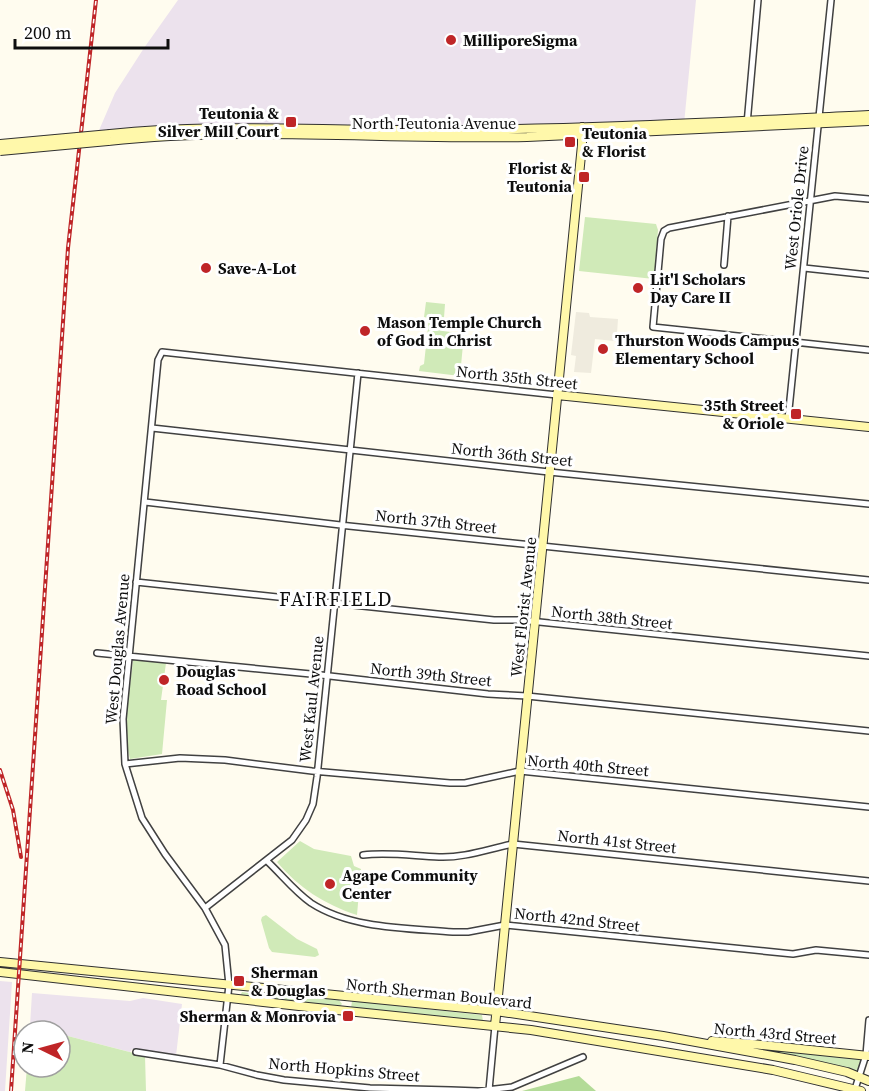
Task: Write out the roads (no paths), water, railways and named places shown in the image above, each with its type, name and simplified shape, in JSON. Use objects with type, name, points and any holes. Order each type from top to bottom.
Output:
[{"type":"main road","name":"North Teutonia Avenue","points":[[819,121],[869,115]]},
{"type":"main road","name":"North Teutonia Avenue","points":[[0,144],[208,128],[582,131],[869,121]]},
{"type":"main road","name":"West Florist Avenue","points":[[495,1026],[582,131]]},
{"type":"main road","name":"North Teutonia Avenue","points":[[0,151],[109,137]]},
{"type":"main road","name":"North 35th Street","points":[[557,395],[869,428]]},
{"type":"main road","name":"North Sherman Boulevard","points":[[0,963],[496,1011],[806,1062],[847,1072],[869,1081]]},
{"type":"main road","name":"North Sherman Boulevard","points":[[0,972],[531,1030],[773,1070],[858,1090]]},
{"type":"main road","name":"North 43rd Street","points":[[679,1040],[752,1044],[867,1056]]},
{"type":"street","points":[[747,124],[758,0]]},
{"type":"street","name":"West Oriole Drive","points":[[788,419],[831,0]]},
{"type":"street","points":[[869,199],[840,196],[674,226],[664,231],[661,239],[653,327],[869,350]]},
{"type":"street","points":[[724,265],[728,216]]},
{"type":"street","points":[[804,268],[869,275]]},
{"type":"street","name":"North 35th Street","points":[[162,352],[557,395]]},
{"type":"street","name":"West Douglas Avenue","points":[[162,352],[158,360],[123,719],[125,764],[142,818],[165,854],[205,908],[225,945],[229,985],[220,1065]]},
{"type":"street","name":"West Kaul Avenue","points":[[205,908],[292,840],[306,820],[313,804],[358,373]]},
{"type":"street","name":"North 36th Street","points":[[152,428],[349,451],[869,504]]},
{"type":"street","name":"North 37th Street","points":[[145,502],[869,580]]},
{"type":"street","name":"North 38th Street","points":[[136,582],[494,620],[535,622],[869,656]]},
{"type":"street","name":"North 39th Street","points":[[97,653],[869,731]]},
{"type":"street","name":"North 40th Street","points":[[125,764],[180,758],[225,760],[318,772],[450,783],[465,783],[520,771],[869,807]]},
{"type":"street","name":"North 41st Street","points":[[363,855],[382,853],[440,857],[474,854],[513,844],[869,881]]},
{"type":"street","name":"North 42nd Street","points":[[267,861],[309,902],[357,921],[453,932],[468,932],[505,925],[793,954],[816,950],[869,955]]},
{"type":"street","points":[[858,1090],[858,1077],[867,1056],[869,1020]]},
{"type":"street","name":"West Florist Avenue","points":[[489,1090],[495,1026]]},
{"type":"street","name":"North Hopkins Street","points":[[136,1052],[220,1065],[275,1078],[370,1088],[489,1090],[520,1085],[583,1057]]},
{"type":"railway","points":[[11,1091],[68,248],[96,0]]},
{"type":"railway","points":[[0,770],[13,810],[21,857]]},
{"type":"place","name":"MilliporeSigma","points":[[451,40]]},
{"type":"place","name":"Teutonia & Silver Mill Court","points":[[291,122]]},
{"type":"place","name":"Teutonia & Florist","points":[[570,142]]},
{"type":"place","name":"Florist & Teutonia","points":[[584,177]]},
{"type":"place","name":"Save-A-Lot","points":[[206,268]]},
{"type":"place","name":"Lit'l Scholars Day Care II","points":[[638,288]]},
{"type":"place","name":"Mason Temple Church of God in Christ","points":[[365,331]]},
{"type":"place","name":"Thurston Woods Campus Elementary School","points":[[603,349]]},
{"type":"place","name":"35th Street & Oriole","points":[[796,414]]},
{"type":"place","name":"Douglas Road School","points":[[164,680]]},
{"type":"place","name":"Agape Community Center","points":[[330,884]]},
{"type":"place","name":"Sherman & Douglas","points":[[239,981]]},
{"type":"place","name":"Sherman & Monrovia","points":[[348,1016]]},
{"type":"district","name":"FAIRFIELD","points":[[336,599]]}]
